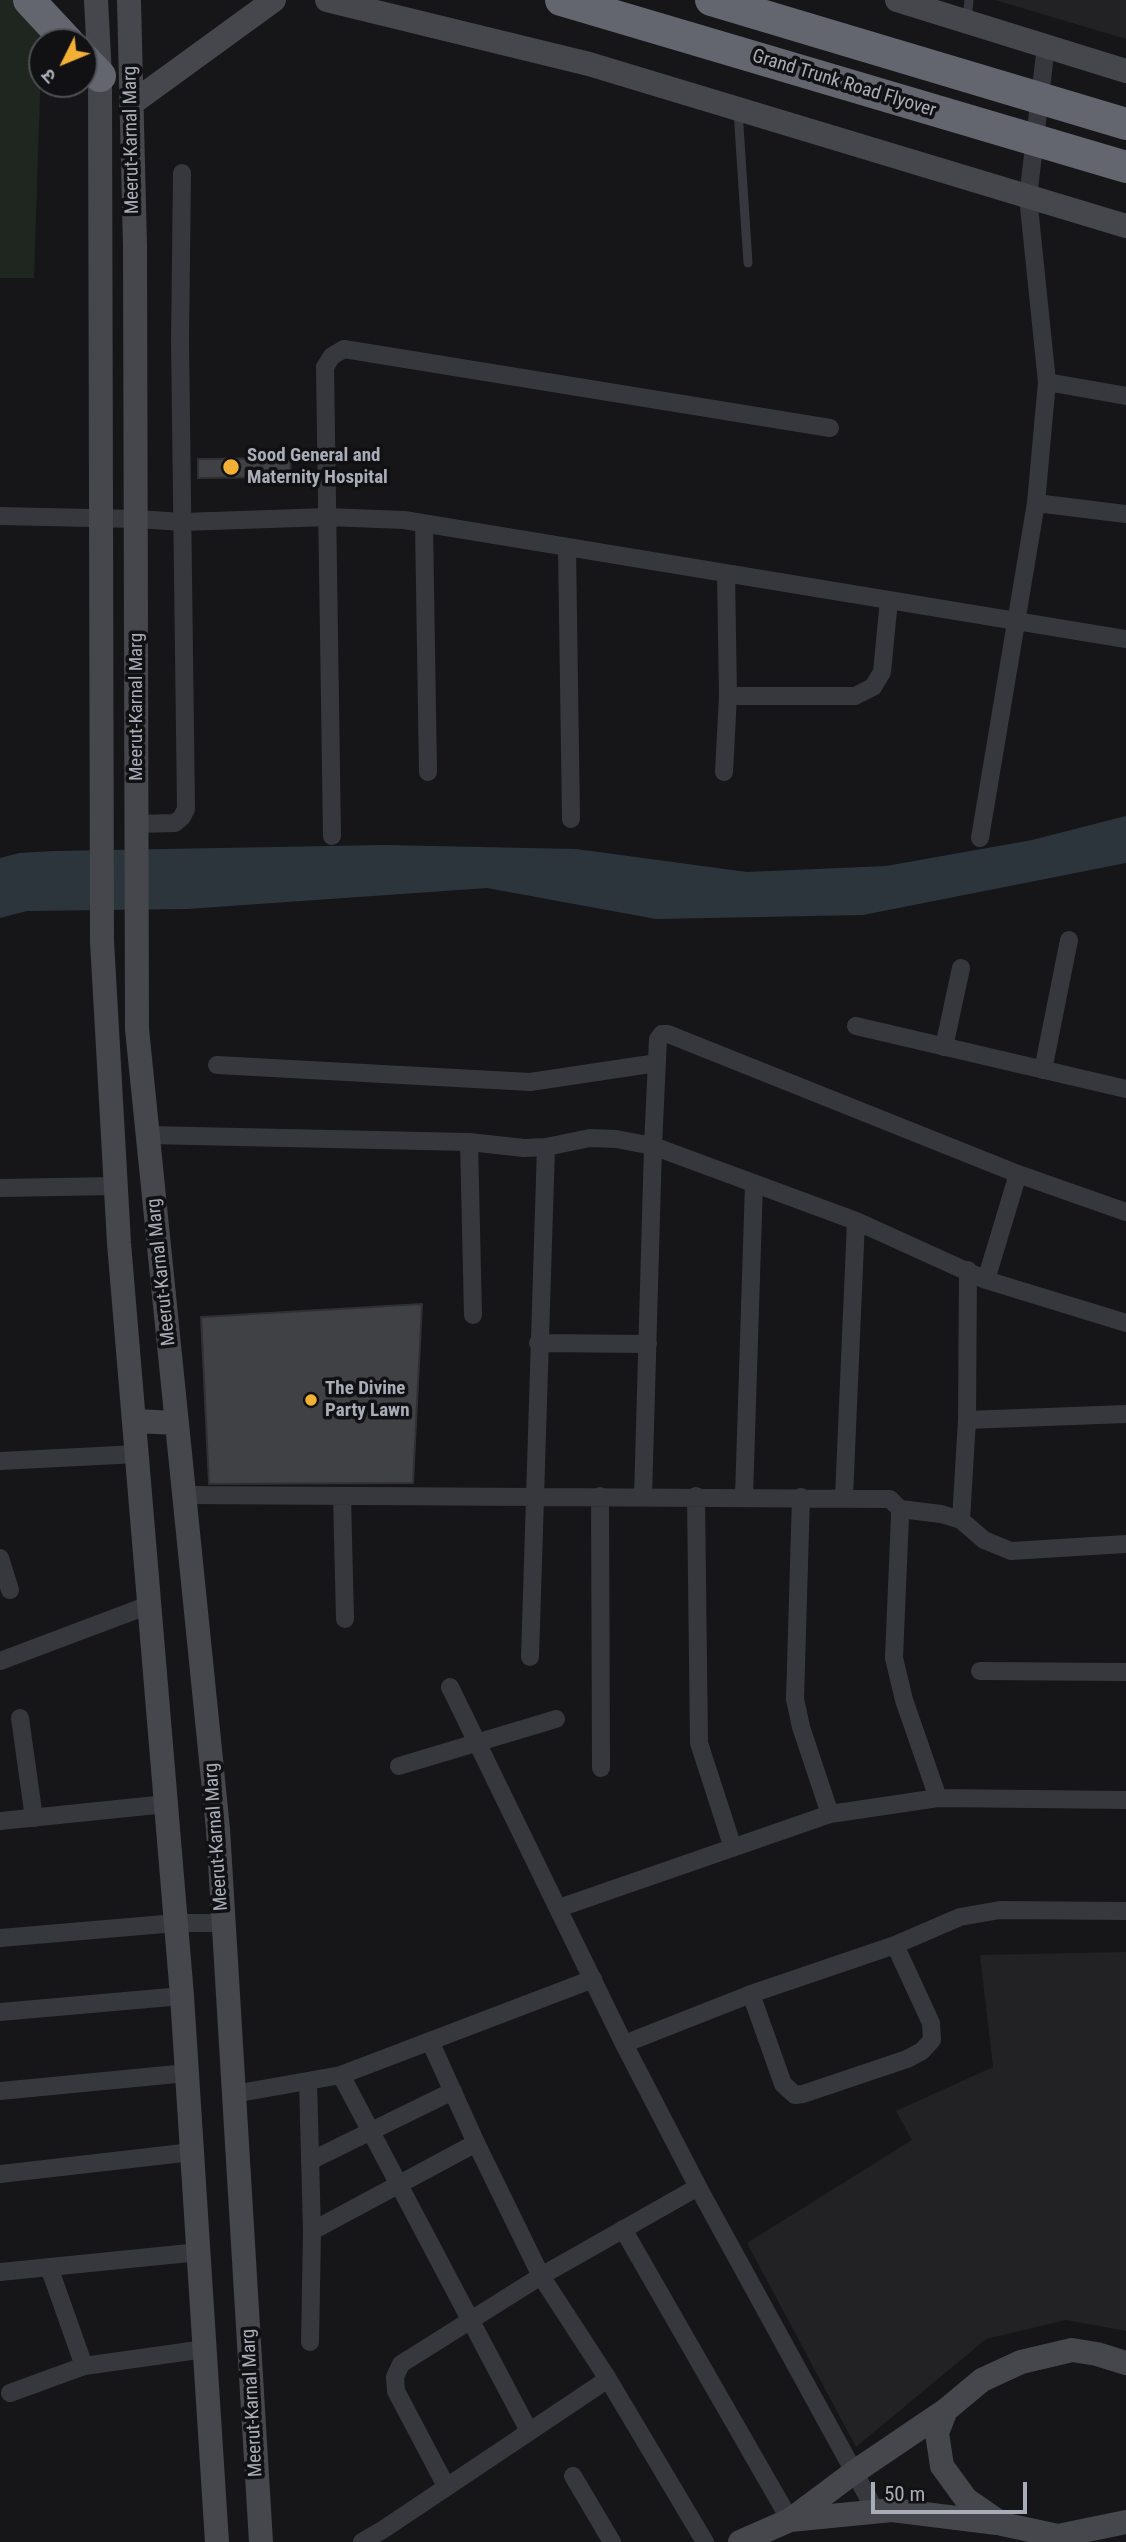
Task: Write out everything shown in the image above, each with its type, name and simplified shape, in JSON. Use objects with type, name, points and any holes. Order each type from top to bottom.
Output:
[{"type":"highway","points":[[29,0],[55,28]]},
{"type":"highway","name":"Grand Trunk Road Flyover","points":[[561,0],[1126,167]]},
{"type":"highway","points":[[711,0],[1126,124]]},
{"type":"street","name":"Meerut-Karnal Marg","points":[[94,28],[96,0]]},
{"type":"street","name":"Meerut-Karnal Marg","points":[[129,0],[137,519],[137,1029],[218,1829],[261,2542]]},
{"type":"street","points":[[131,104],[274,0]]},
{"type":"street","points":[[327,0],[589,64],[1126,226]]},
{"type":"street","points":[[897,0],[968,11],[1045,46],[1126,71]]},
{"type":"street","points":[[980,838],[1036,503],[1047,382],[1028,197],[1045,46]]},
{"type":"street","name":"Meerut-Karnal Marg","points":[[94,98],[100,178],[102,941],[116,1186],[182,1996],[218,2542]]},
{"type":"street","points":[[137,828],[175,823],[186,808],[180,341],[182,173]]},
{"type":"street","points":[[100,178],[133,179]]},
{"type":"street","points":[[332,836],[325,367],[332,356],[344,349],[830,428]]},
{"type":"street","points":[[1047,382],[1126,396]]},
{"type":"street","points":[[1036,503],[1126,514]]},
{"type":"street","points":[[0,516],[183,522],[327,517],[404,520],[1126,639]]},
{"type":"street","points":[[424,524],[428,772]]},
{"type":"street","points":[[567,547],[571,819]]},
{"type":"street","points":[[724,772],[728,696],[726,573]]},
{"type":"street","points":[[728,696],[855,696],[873,687],[882,672],[888,600]]},
{"type":"street","points":[[1043,1070],[1069,940]]},
{"type":"street","points":[[944,1047],[961,968]]},
{"type":"street","points":[[856,1027],[1126,1089]]},
{"type":"street","points":[[643,1497],[653,1146],[658,1039],[662,1034],[1018,1174],[1126,1212]]},
{"type":"street","points":[[217,1065],[530,1082],[657,1063]]},
{"type":"street","points":[[148,1135],[469,1142],[524,1148],[546,1147],[590,1138],[616,1139],[653,1146],[856,1221],[986,1280],[1126,1323]]},
{"type":"street","points":[[469,1142],[473,1315]]},
{"type":"street","points":[[530,1657],[546,1147]]},
{"type":"street","points":[[986,1280],[1018,1174]]},
{"type":"street","points":[[744,1497],[754,1183]]},
{"type":"street","points":[[0,1188],[116,1186]]},
{"type":"street","points":[[844,1497],[856,1221]]},
{"type":"street","points":[[961,1520],[967,1420],[968,1270]]},
{"type":"street","points":[[538,1343],[648,1344]]},
{"type":"street","points":[[967,1420],[1126,1414]]},
{"type":"street","points":[[134,1422],[177,1423]]},
{"type":"street","points":[[0,1461],[136,1454]]},
{"type":"street","points":[[184,1495],[887,1497],[900,1509],[894,1658],[904,1700],[938,1798]]},
{"type":"street","points":[[342,1496],[345,1619]]},
{"type":"street","points":[[600,1496],[601,1768]]},
{"type":"street","points":[[696,1496],[699,1743],[733,1848]]},
{"type":"street","points":[[801,1497],[795,1699],[800,1727],[830,1814]]},
{"type":"street","points":[[900,1509],[941,1514],[961,1520],[984,1540],[1012,1551],[1126,1544]]},
{"type":"street","points":[[0,1558],[10,1590]]},
{"type":"street","points":[[0,1661],[149,1605]]},
{"type":"street","points":[[980,1671],[1126,1672]]},
{"type":"street","points":[[450,1687],[624,2044],[698,2187],[874,2510]]},
{"type":"street","points":[[20,1717],[34,1818]]},
{"type":"street","points":[[399,1766],[556,1719]]},
{"type":"street","points":[[559,1908],[830,1814],[938,1798],[1126,1800]]},
{"type":"street","points":[[0,1821],[166,1804]]},
{"type":"street","points":[[624,2044],[751,1994],[895,1945],[960,1917],[1000,1910],[1126,1911]]},
{"type":"street","points":[[0,1938],[176,1923],[224,1923]]},
{"type":"street","points":[[751,1994],[778,2075],[795,2095],[868,2073],[907,2059],[922,2051],[932,2040],[931,2023],[895,1945]]},
{"type":"street","points":[[234,2094],[341,2075],[593,1979]]},
{"type":"street","points":[[0,2012],[182,1996]]},
{"type":"street","points":[[430,2041],[541,2276],[608,2379],[705,2542]]},
{"type":"street","points":[[0,2091],[187,2073]]},
{"type":"street","points":[[341,2075],[529,2431]]},
{"type":"street","points":[[308,2081],[312,2231],[310,2342]]},
{"type":"street","points":[[310,2161],[453,2091]]},
{"type":"street","points":[[312,2231],[477,2143]]},
{"type":"street","points":[[0,2175],[192,2152]]},
{"type":"street","points":[[446,2486],[396,2392],[395,2376],[401,2364],[541,2276],[698,2187]]},
{"type":"street","points":[[623,2229],[789,2520]]},
{"type":"street","points":[[0,2272],[199,2252]]},
{"type":"street","points":[[49,2267],[84,2366]]},
{"type":"street","points":[[9,2393],[84,2366],[205,2349]]},
{"type":"street","points":[[740,2542],[789,2520],[946,2410],[982,2380],[1021,2362],[1072,2350],[1126,2363]]},
{"type":"street","points":[[362,2542],[608,2379]]},
{"type":"street","points":[[946,2410],[937,2433],[942,2466],[966,2499],[1002,2524]]},
{"type":"street","points":[[573,2476],[611,2542]]},
{"type":"street","points":[[789,2520],[892,2510],[1002,2524],[1063,2539],[1126,2522]]},
{"type":"lane","points":[[738,109],[748,263]]},
{"type":"shaded area","points":[[0,0],[12,0],[37,28],[28,28],[28,98],[40,98],[34,278],[0,278]]},
{"type":"shaded area","points":[[995,0],[1126,0],[1126,39]]},
{"type":"shaded area","points":[[1126,816],[1126,863],[863,915],[656,919],[487,888],[187,909],[27,911],[0,918],[0,858],[19,853],[385,845],[576,849],[747,872],[886,866],[1032,840]]},
{"type":"shaded area","points":[[1126,1952],[1126,2331],[1066,2320],[986,2339],[856,2447],[747,2243],[912,2140],[896,2111],[993,2067],[980,1955]]},
{"type":"building","points":[[290,458],[291,477],[198,478],[198,459]]},
{"type":"building","name":"The Divine Party Lawn","points":[[422,1304],[413,1483],[209,1484],[201,1317]]},
{"type":"place","name":"Sood General and Maternity Hospital","points":[[231,467]]},
{"type":"place","name":"The Divine Party Lawn","points":[[311,1400]]}]
